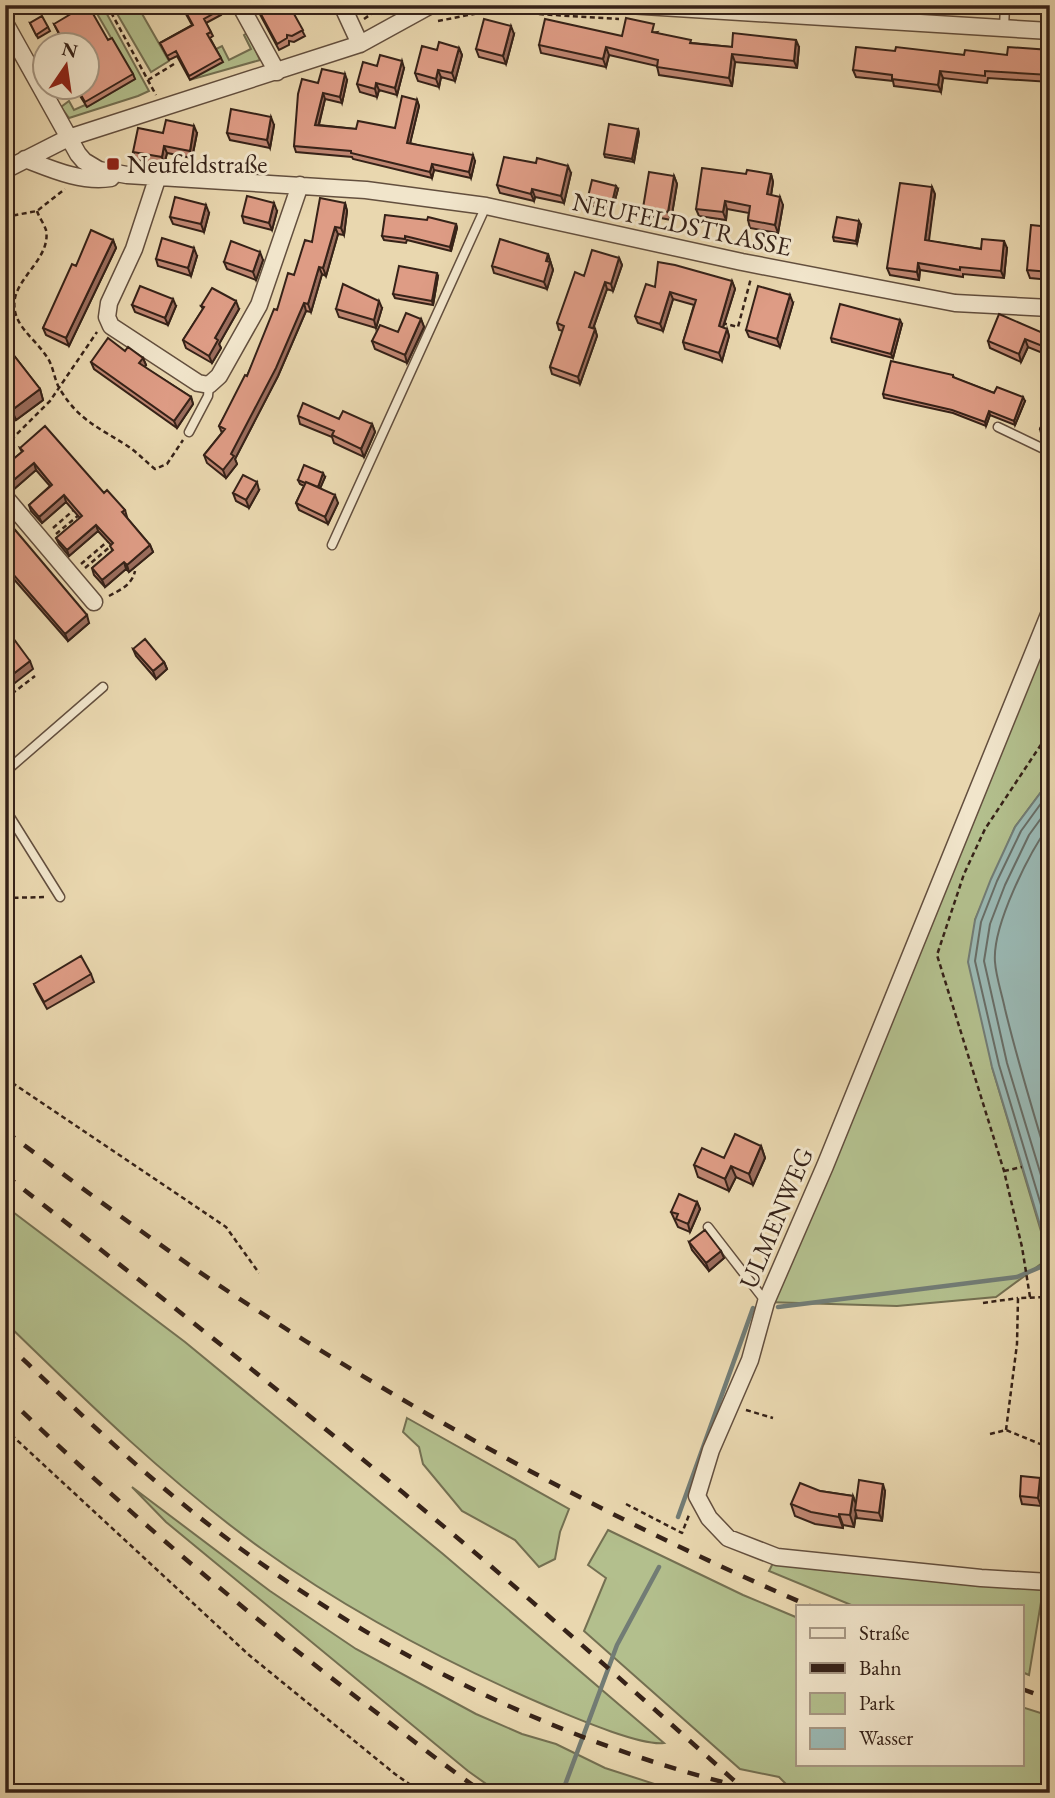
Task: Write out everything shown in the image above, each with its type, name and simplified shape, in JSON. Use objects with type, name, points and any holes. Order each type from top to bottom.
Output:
[{"type":"street","points":[[240,5],[276,72]]},
{"type":"street","points":[[342,5],[360,44]]},
{"type":"street","points":[[5,170],[68,138],[360,44],[431,5]]},
{"type":"street","points":[[625,12],[654,6],[828,11],[1050,31]]},
{"type":"street","name":"NEUFELDSTRASSE","points":[[5,23],[68,138],[85,161],[99,170],[127,175],[366,190],[486,206],[754,264],[955,303],[1050,308]]},
{"type":"street","points":[[5,59],[20,51]]},
{"type":"street","points":[[25,159],[59,172],[76,175],[106,179],[127,175]]},
{"type":"street","points":[[158,176],[134,249],[109,303],[107,317],[111,326],[198,383],[209,385],[219,376],[259,305],[300,185]]},
{"type":"street","points":[[5,497],[94,602]]},
{"type":"street","name":"ULMENWEG","points":[[1050,612],[825,1166],[766,1302],[750,1360],[711,1450],[697,1496],[709,1518],[728,1538],[777,1557],[981,1578],[1050,1582]]},
{"type":"lane","points":[[1003,28],[1005,5]]},
{"type":"lane","points":[[5,158],[25,159]]},
{"type":"lane","points":[[332,545],[486,206]]},
{"type":"lane","points":[[189,432],[208,396],[209,385]]},
{"type":"lane","points":[[999,427],[1050,453]]},
{"type":"lane","points":[[5,772],[103,687]]},
{"type":"lane","points":[[5,808],[60,897]]},
{"type":"lane","points":[[708,1227],[766,1302]]},
{"type":"path","points":[[107,5],[163,107]]},
{"type":"path","points":[[534,14],[535,5]]},
{"type":"path","points":[[431,22],[489,11],[534,14],[625,12]]},
{"type":"path","points":[[148,80],[174,64]]},
{"type":"path","points":[[5,217],[37,211],[69,186],[76,175]]},
{"type":"path","points":[[37,211],[46,231],[44,245],[35,264],[21,283],[15,297],[15,312],[19,324],[47,357],[57,377],[58,388],[86,422],[127,445],[155,469],[167,464],[189,432]]},
{"type":"path","points":[[716,322],[738,327],[754,264]]},
{"type":"path","points":[[5,446],[50,401],[107,317]]},
{"type":"path","points":[[42,541],[79,506]]},
{"type":"path","points":[[42,541],[84,510]]},
{"type":"path","points":[[71,576],[109,540]]},
{"type":"path","points":[[71,576],[112,545]]},
{"type":"path","points":[[94,602],[101,603],[110,595],[119,592],[133,580],[135,571]]},
{"type":"path","points":[[5,699],[35,676]]},
{"type":"path","points":[[1030,1297],[1022,1247],[1004,1171],[937,954],[964,874],[985,829],[1050,731]]},
{"type":"path","points":[[1042,740],[1050,747]]},
{"type":"path","points":[[5,898],[60,897]]},
{"type":"path","points":[[5,1078],[226,1227],[259,1273]]},
{"type":"path","points":[[1004,1171],[1022,1167]]},
{"type":"path","points":[[983,1303],[1050,1297]]},
{"type":"path","points":[[1006,1430],[1017,1344],[1018,1298]]},
{"type":"path","points":[[732,1405],[773,1418]]},
{"type":"path","points":[[5,1429],[249,1655],[422,1793]]},
{"type":"path","points":[[990,1434],[1006,1430],[1050,1448]]},
{"type":"path","points":[[626,1504],[681,1533]]},
{"type":"green space","points":[[92,5],[102,5],[149,91],[69,118],[61,107],[70,102],[74,110],[102,102],[102,98],[135,79]]},
{"type":"green space","points":[[112,5],[137,5],[169,61],[151,72]]},
{"type":"green space","points":[[247,33],[260,60],[193,79],[216,49],[222,46],[229,60],[251,49],[244,35]]},
{"type":"green space","points":[[1050,612],[1050,780],[1015,827],[975,920],[992,1067],[1049,1258],[996,1297],[897,1306],[766,1302]]},
{"type":"green space","points":[[5,1206],[185,1342],[443,1554],[664,1743],[623,1736],[590,1724],[512,1690],[401,1636],[330,1595],[262,1549],[194,1497],[98,1411],[5,1322]]},
{"type":"green space","points":[[407,1418],[569,1509],[560,1532],[555,1559],[539,1567],[515,1540],[462,1511],[423,1464],[419,1447],[403,1432]]},
{"type":"green space","points":[[132,1487],[270,1591],[356,1649],[476,1714],[522,1734],[556,1744],[605,1768],[667,1788],[671,1793],[499,1793],[468,1771],[166,1522]]},
{"type":"green space","points":[[608,1530],[743,1595],[796,1617],[796,1766],[1024,1766],[1024,1708],[1050,1716],[1050,1793],[833,1793],[787,1785],[779,1777],[740,1769],[584,1631],[606,1578],[588,1565]]},
{"type":"green space","points":[[773,1563],[1043,1590],[1029,1675],[1024,1673],[1024,1605],[851,1605],[769,1571]]},
{"type":"water","points":[[1050,780],[1050,1258],[992,1067],[968,962],[975,920],[991,879],[1015,827]]},
{"type":"building","points":[[88,5],[108,40],[112,38],[133,74],[102,92],[102,32],[58,32],[54,24]]},
{"type":"building","points":[[182,5],[217,5],[220,10],[204,19],[211,32],[207,34],[221,58],[189,76],[176,51],[167,56],[160,43],[193,25]]},
{"type":"building","points":[[256,5],[289,5],[303,30],[292,36],[287,35],[287,38],[277,44]]},
{"type":"building","points":[[42,16],[48,27],[34,32],[30,23]]},
{"type":"building","points":[[626,18],[654,24],[652,32],[691,40],[690,43],[732,47],[733,33],[796,40],[794,61],[732,54],[729,78],[657,67],[658,60],[606,47],[603,59],[539,45],[545,19],[622,36]]},
{"type":"building","points":[[484,19],[511,26],[503,56],[476,49]]},
{"type":"building","points":[[439,42],[459,48],[452,73],[438,70],[436,79],[415,73],[422,46],[437,50]]},
{"type":"building","points":[[856,47],[895,51],[896,47],[964,55],[965,50],[1007,55],[1008,47],[1050,50],[1050,75],[985,71],[985,76],[940,71],[938,85],[892,79],[892,75],[853,70]]},
{"type":"building","points":[[380,55],[402,61],[395,88],[376,83],[375,89],[357,84],[363,62],[377,66]]},
{"type":"building","points":[[322,69],[345,74],[340,97],[323,93],[315,125],[356,129],[358,121],[395,128],[402,96],[417,100],[407,143],[473,155],[469,172],[432,164],[430,172],[351,151],[294,146],[298,94],[302,79],[318,83]]},
{"type":"building","points":[[231,109],[271,117],[267,140],[227,133]]},
{"type":"building","points":[[166,120],[194,126],[190,151],[164,146],[162,157],[133,152],[138,128],[163,133]]},
{"type":"building","points":[[609,124],[638,129],[632,159],[604,154]]},
{"type":"building","points":[[504,157],[536,163],[537,158],[568,166],[561,196],[532,189],[531,194],[497,185]]},
{"type":"building","points":[[702,168],[746,174],[747,170],[771,174],[767,194],[780,197],[775,225],[748,220],[750,206],[725,201],[723,212],[696,209]]},
{"type":"building","points":[[649,172],[674,176],[668,212],[643,208]]},
{"type":"building","points":[[592,180],[616,186],[611,207],[587,201]]},
{"type":"building","points":[[900,183],[932,187],[925,240],[981,249],[982,239],[1004,241],[1001,271],[960,267],[960,270],[918,263],[917,272],[887,268]]},
{"type":"building","points":[[247,196],[274,203],[269,223],[242,216]]},
{"type":"building","points":[[175,197],[206,205],[201,224],[170,217]]},
{"type":"building","points":[[320,198],[345,203],[341,228],[335,227],[323,268],[319,267],[308,304],[304,303],[276,368],[231,454],[234,456],[223,470],[204,455],[225,429],[219,426],[245,375],[247,376],[274,309],[277,310],[288,273],[294,275],[305,240],[312,242]]},
{"type":"building","points":[[385,215],[427,220],[428,217],[456,224],[450,247],[405,236],[405,239],[382,236]]},
{"type":"building","points":[[837,217],[859,221],[856,241],[833,237]]},
{"type":"building","points":[[1031,225],[1050,227],[1050,272],[1027,270]]},
{"type":"building","points":[[91,230],[113,240],[66,338],[43,328],[72,264],[76,266]]},
{"type":"building","points":[[162,238],[194,248],[188,268],[156,259]]},
{"type":"building","points":[[500,239],[548,254],[546,261],[550,262],[544,282],[492,266]]},
{"type":"building","points":[[231,241],[260,252],[253,272],[224,262]]},
{"type":"building","points":[[592,250],[619,258],[611,284],[605,282],[589,327],[595,329],[578,377],[550,367],[564,326],[557,323],[575,272],[584,276]]},
{"type":"building","points":[[658,262],[732,281],[719,326],[727,329],[719,353],[683,342],[696,300],[670,292],[660,324],[635,316],[646,284],[655,287]]},
{"type":"building","points":[[399,266],[437,273],[432,301],[393,294]]},
{"type":"building","points":[[343,284],[379,301],[374,320],[336,309]]},
{"type":"building","points":[[140,286],[173,299],[165,318],[132,305]]},
{"type":"building","points":[[758,286],[790,295],[777,339],[746,330]]},
{"type":"building","points":[[212,288],[236,301],[215,338],[218,340],[209,356],[183,340],[204,307],[201,306]]},
{"type":"building","points":[[840,304],[900,320],[891,354],[831,338]]},
{"type":"building","points":[[406,313],[421,319],[405,355],[372,341],[380,325],[398,332]]},
{"type":"building","points":[[999,314],[1045,334],[1050,321],[1050,349],[1025,339],[1019,354],[988,341]]},
{"type":"building","points":[[108,338],[125,351],[128,347],[143,358],[139,363],[191,397],[174,421],[91,362]]},
{"type":"building","points":[[5,344],[40,389],[12,410],[5,401]]},
{"type":"building","points":[[891,361],[953,375],[994,393],[997,387],[1023,397],[1014,421],[989,411],[985,422],[952,410],[883,394]]},
{"type":"building","points":[[303,403],[339,419],[343,411],[372,424],[361,449],[332,435],[334,431],[298,416]]},
{"type":"building","points":[[1050,406],[1050,433],[1040,429]]},
{"type":"building","points":[[45,426],[104,493],[107,490],[125,510],[122,512],[150,545],[127,565],[124,562],[102,580],[92,568],[113,550],[110,546],[113,543],[96,525],[67,550],[56,538],[82,516],[64,495],[39,517],[29,505],[52,485],[34,463],[10,483],[5,478],[5,466],[23,451],[20,448]]},
{"type":"building","points":[[304,465],[323,473],[318,487],[298,480]]},
{"type":"building","points":[[243,475],[257,482],[246,500],[233,493]]},
{"type":"building","points":[[306,482],[335,495],[325,517],[296,503]]},
{"type":"building","points":[[5,518],[87,615],[65,634],[5,565]]},
{"type":"building","points":[[5,627],[30,661],[8,678],[5,675]]},
{"type":"building","points":[[145,639],[164,662],[153,671],[133,649]]},
{"type":"building","points":[[81,956],[91,974],[44,1002],[34,984]]},
{"type":"building","points":[[735,1134],[761,1146],[749,1174],[731,1166],[725,1179],[694,1165],[702,1148],[724,1158]]},
{"type":"building","points":[[679,1194],[697,1202],[688,1224],[676,1219],[678,1214],[671,1212]]},
{"type":"building","points":[[705,1230],[721,1251],[706,1263],[689,1242]]},
{"type":"building","points":[[1021,1476],[1040,1478],[1038,1498],[1020,1496]]},
{"type":"building","points":[[859,1480],[883,1484],[879,1513],[855,1510]]},
{"type":"building","points":[[800,1483],[820,1491],[853,1496],[850,1515],[839,1514],[839,1517],[811,1512],[791,1504]]},
{"type":"building","points":[[1047,1610],[1050,1610],[1050,1630],[1044,1629]]},
{"type":"waterway","points":[[778,1307],[1017,1277],[1050,1263]]},
{"type":"waterway","points":[[678,1517],[753,1308]]},
{"type":"waterway","points":[[562,1793],[617,1645],[659,1567]]},
{"type":"railway","points":[[5,1131],[220,1286],[387,1391],[596,1505],[667,1541],[807,1605]]},
{"type":"railway","points":[[5,1175],[231,1353],[454,1535],[748,1793]]},
{"type":"railway","points":[[5,1342],[118,1448],[189,1509],[253,1558],[390,1646],[462,1684],[536,1718],[612,1748],[689,1773],[768,1793]]},
{"type":"railway","points":[[5,1395],[96,1480],[236,1601],[332,1678],[484,1793]]},
{"type":"railway","points":[[1024,1690],[1050,1699]]},
{"type":"place","name":"Neufeldstraße","points":[[113,164]]}]
